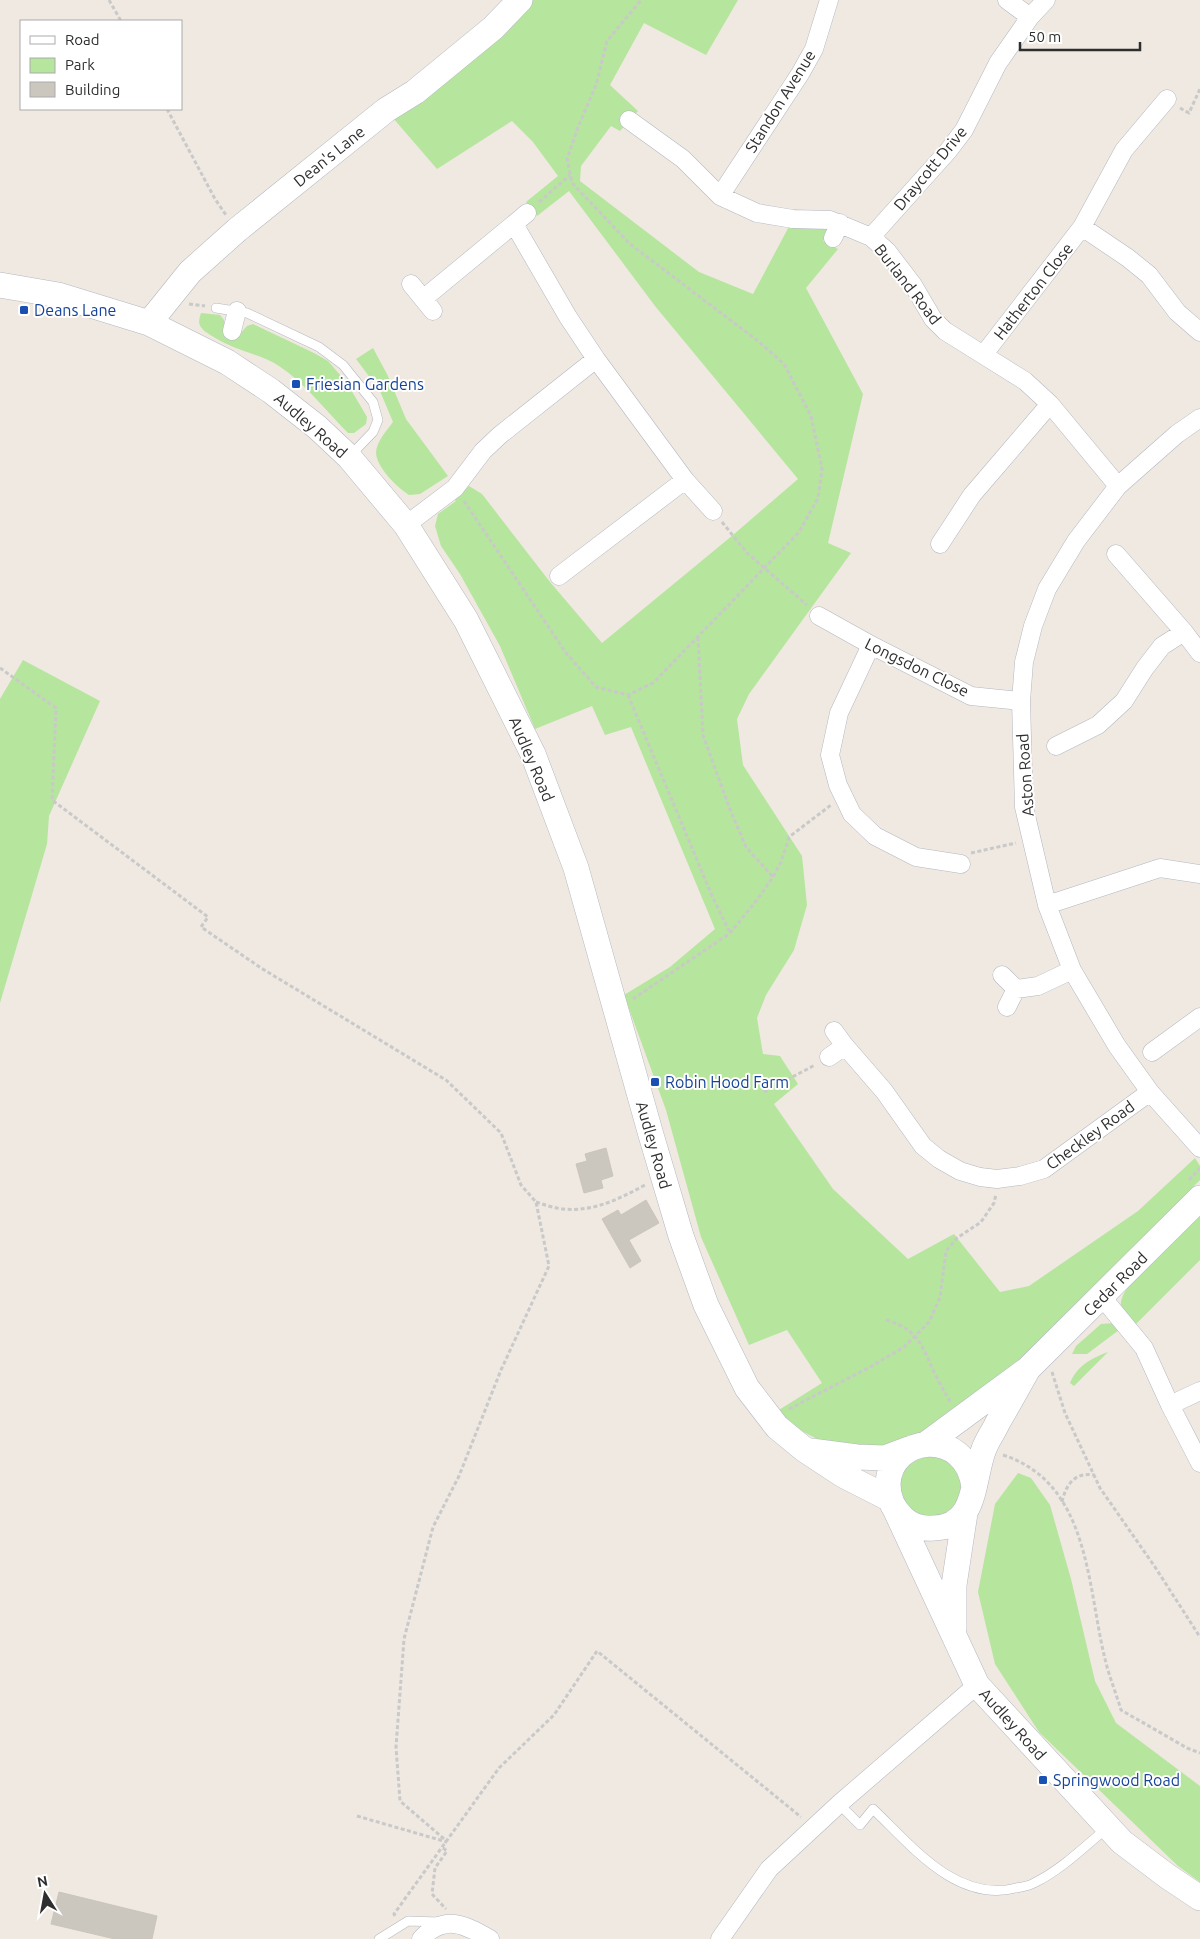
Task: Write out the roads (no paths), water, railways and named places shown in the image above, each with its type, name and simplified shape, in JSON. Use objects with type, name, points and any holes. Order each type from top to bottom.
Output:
[{"type":"main road","name":"Dean's Lane","points":[[149,323],[190,272],[237,230],[386,110],[415,92],[493,28],[520,0]]},
{"type":"main road","name":"Audley Road","points":[[0,285],[58,295],[149,323],[227,362],[257,381],[317,427],[349,457],[406,524],[466,620],[533,754],[576,868],[615,1011],[681,1236],[706,1305],[748,1388],[777,1427],[805,1450],[893,1505],[977,1685],[1122,1842],[1200,1898]]},
{"type":"main road","name":"Cedar Road","points":[[1037,1372],[1194,1190]]},
{"type":"main road","points":[[1037,1372],[984,1449],[972,1498],[965,1513],[951,1524],[940,1528],[926,1529],[908,1523],[893,1505],[888,1484],[892,1468],[901,1455],[921,1445],[1037,1372]]},
{"type":"main road","points":[[805,1450],[857,1457],[886,1458],[921,1445],[940,1444],[957,1452],[968,1464],[974,1487]]},
{"type":"main road","name":"Audley Road","points":[[954,1638],[954,1585],[965,1513]]},
{"type":"street","name":"Standon Avenue","points":[[720,196],[800,74],[814,49],[829,0]]},
{"type":"street","points":[[1007,0],[1030,17]]},
{"type":"street","name":"Draycott Drive","points":[[871,237],[948,151],[964,130],[998,63],[1030,17],[1046,0]]},
{"type":"street","name":"Hatherton Close","points":[[984,354],[1082,227],[1124,150],[1167,100]]},
{"type":"street","name":"Burland Road","points":[[629,120],[683,159],[720,196],[757,213],[793,219],[830,220],[836,230],[871,237],[887,252],[913,285],[933,318],[945,331],[1025,381],[1050,404],[1118,486]]},
{"type":"street","points":[[411,284],[428,305],[520,218],[568,317],[596,359],[685,480],[713,511]]},
{"type":"street","name":"Hatherton Close","points":[[1082,227],[1128,258],[1148,275],[1177,312],[1200,332]]},
{"type":"street","points":[[232,331],[237,311]]},
{"type":"street","points":[[406,524],[455,488],[483,451],[500,435],[596,359]]},
{"type":"street","points":[[940,544],[972,495],[1050,404]]},
{"type":"street","name":"Aston Road","points":[[1200,418],[1177,434],[1118,486],[1076,541],[1047,589],[1033,626],[1024,662],[1021,701],[1024,807],[1047,905],[1072,970],[1117,1046],[1150,1092],[1200,1148]]},
{"type":"street","points":[[559,576],[685,480]]},
{"type":"street","points":[[1116,554],[1200,653]]},
{"type":"street","name":"Longsdon Close","points":[[819,616],[870,645],[970,696],[1021,701]]},
{"type":"street","points":[[1056,746],[1098,725],[1124,701],[1144,668],[1162,646],[1184,632]]},
{"type":"street","points":[[870,645],[839,713],[830,754],[838,784],[852,814],[875,836],[916,858],[961,864]]},
{"type":"street","points":[[1047,905],[1160,868],[1200,874]]},
{"type":"street","points":[[1016,989],[1038,986],[1072,970]]},
{"type":"street","points":[[1002,975],[1016,989]]},
{"type":"street","points":[[1007,1007],[1016,989]]},
{"type":"street","points":[[1152,1052],[1200,1017]]},
{"type":"street","name":"Checkley Road","points":[[834,1031],[884,1091],[923,1146],[939,1159],[960,1171],[980,1177],[998,1179],[1020,1176],[1044,1169],[1150,1092]]},
{"type":"street","points":[[829,1057],[845,1046]]},
{"type":"street","points":[[1102,1296],[1144,1348],[1200,1463]]},
{"type":"street","points":[[1170,1404],[1200,1391]]},
{"type":"street","points":[[720,1939],[769,1869],[839,1804],[977,1685]]},
{"type":"street","points":[[420,1939],[429,1930],[452,1922],[477,1931],[490,1939]]},
{"type":"lane","points":[[216,308],[248,313],[318,347],[344,365],[373,402],[378,420],[373,432],[349,457]]},
{"type":"lane","points":[[839,1804],[860,1825],[873,1810],[944,1874],[963,1884],[985,1890],[1007,1890],[1033,1884],[1057,1869],[1108,1828]]},
{"type":"lane","points":[[379,1939],[408,1920],[452,1922]]},
{"type":"place","name":"Deans Lane","points":[[24,310]]},
{"type":"place","name":"Friesian Gardens","points":[[296,384]]},
{"type":"place","name":"Robin Hood Farm","points":[[655,1082]]},
{"type":"place","name":"Springwood Road","points":[[1043,1780]]}]
